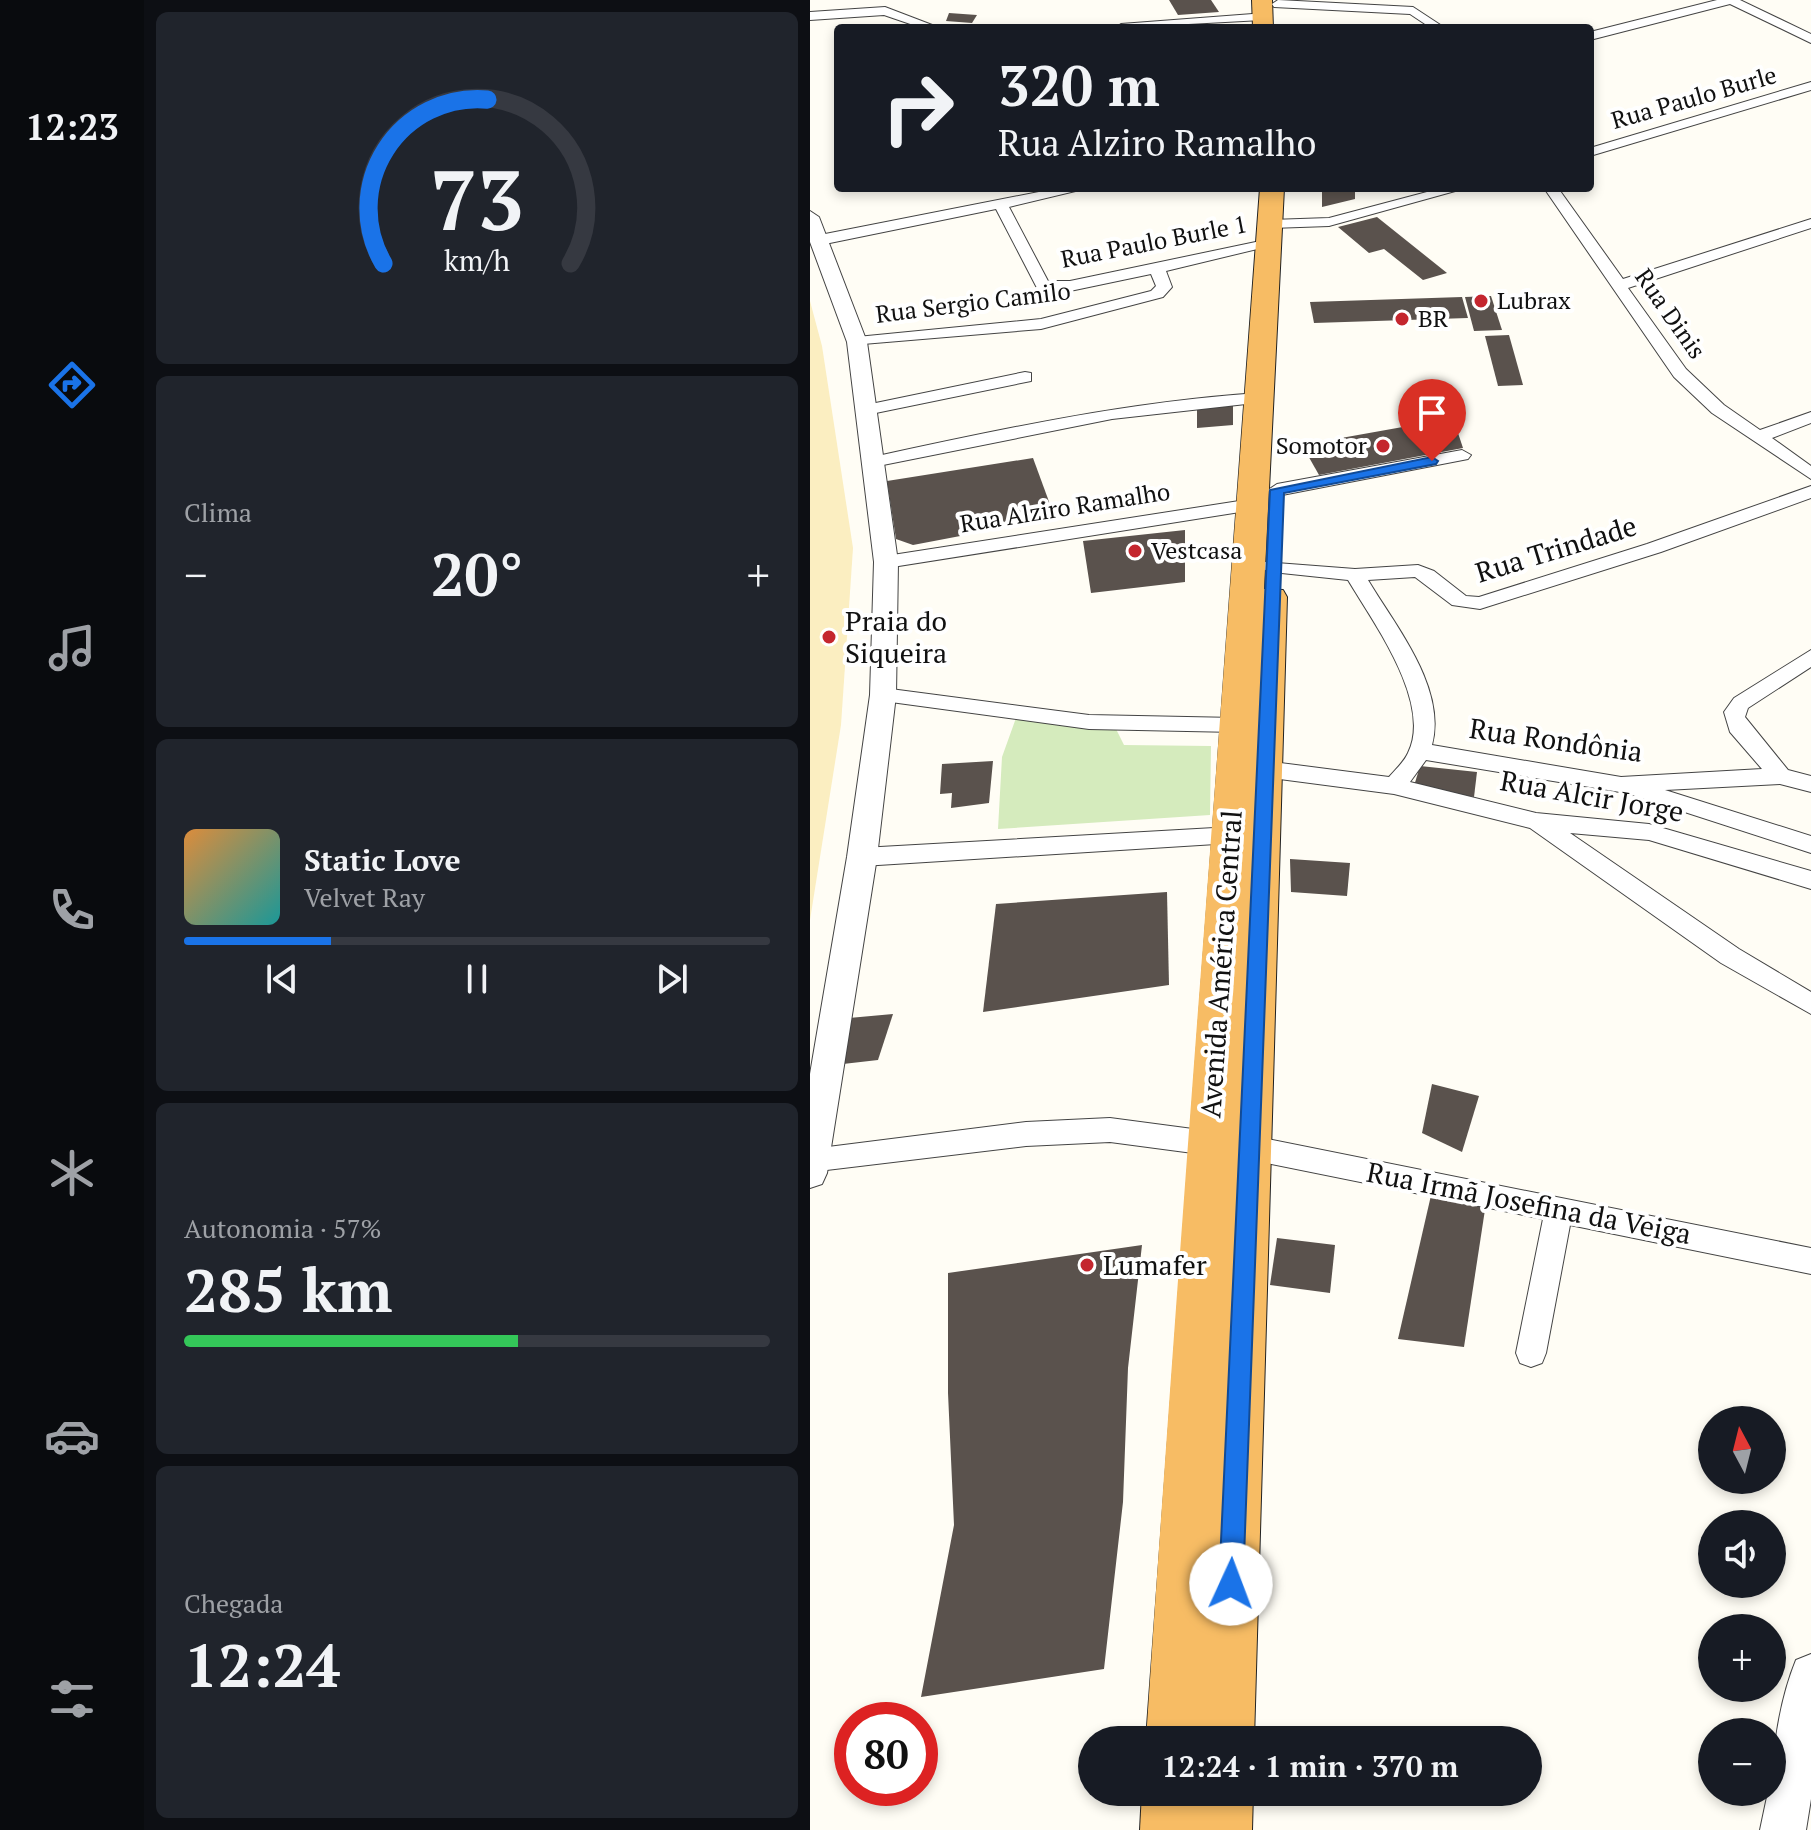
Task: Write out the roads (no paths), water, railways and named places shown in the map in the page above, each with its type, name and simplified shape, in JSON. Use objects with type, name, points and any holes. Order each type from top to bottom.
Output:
[{"type":"highway","name":"Avenida América Central","points":[[1176,1726],[1227,1145],[1265,769],[1272,566],[1258,398],[1281,214]]},
{"type":"highway","name":"Avenida América Central","points":[[1225,1726],[1227,1145],[1236,725],[1265,498],[1281,214]]},
{"type":"highway","points":[[1170,1830],[1171,1806]]},
{"type":"highway","points":[[1222,1830],[1223,1806]]},
{"type":"street","points":[[1594,35],[1731,0],[1811,39]]},
{"type":"street","points":[[810,16],[871,5],[923,24]]},
{"type":"street","points":[[1154,24],[1268,10],[1413,11],[1433,24]]},
{"type":"street","name":"Rua Paulo Burle","points":[[1594,151],[1811,86]]},
{"type":"street","points":[[811,1167],[862,857],[883,695],[886,562],[857,342],[815,229],[1000,204],[1058,192]]},
{"type":"street","points":[[1281,214],[1329,222],[1444,192]]},
{"type":"street","name":"Rua Dinis","points":[[1554,192],[1680,373],[1718,409],[1811,474]]},
{"type":"street","name":"Rua Paulo Burle 1","points":[[1000,204],[1043,285],[1070,286],[1157,268],[1281,214]]},
{"type":"street","points":[[1621,285],[1811,223]]},
{"type":"street","name":"Rua Sergio Camilo","points":[[857,342],[1041,324],[1082,315],[1163,291],[1157,268]]},
{"type":"street","points":[[866,410],[1025,377]]},
{"type":"street","points":[[873,462],[1108,413],[1179,402],[1258,398]]},
{"type":"street","points":[[1759,437],[1811,417]]},
{"type":"street","name":"Rua Alziro Ramalho","points":[[886,562],[1265,498],[1462,455]]},
{"type":"street","name":"Rua Trindade","points":[[1272,566],[1355,575],[1418,571],[1457,602],[1480,603],[1654,548],[1811,492]]},
{"type":"street","points":[[1355,575],[1422,694],[1425,718],[1420,751],[1394,786]]},
{"type":"street","points":[[1780,776],[1738,727],[1733,717],[1734,710],[1811,657]]},
{"type":"street","points":[[883,695],[1078,721],[1236,725]]},
{"type":"street","name":"Rua Rondônia","points":[[1420,751],[1621,785],[1780,776],[1811,784]]},
{"type":"street","name":"Rua Alcir Jorge","points":[[1265,769],[1394,786],[1536,821],[1649,832],[1811,880]]},
{"type":"street","points":[[1621,785],[1811,845]]},
{"type":"street","points":[[1536,821],[1730,956],[1811,1004]]},
{"type":"street","points":[[862,857],[1232,835]]},
{"type":"street","name":"Rua Irmã Josefina da Veiga","points":[[811,1167],[1026,1134],[1110,1130],[1227,1145],[1811,1261]]},
{"type":"street","points":[[1531,1353],[1559,1209]]},
{"type":"street","points":[[1783,1830],[1811,1675]]},
{"type":"place","name":"Lubrax","points":[[1481,301]]},
{"type":"place","name":"BR","points":[[1402,319]]},
{"type":"place","name":"Somotor","points":[[1383,446]]},
{"type":"place","name":"Vestcasa","points":[[1135,551]]},
{"type":"place","name":"Praia do Siqueira","points":[[829,637]]},
{"type":"place","name":"Lumafer","points":[[1087,1265]]}]
